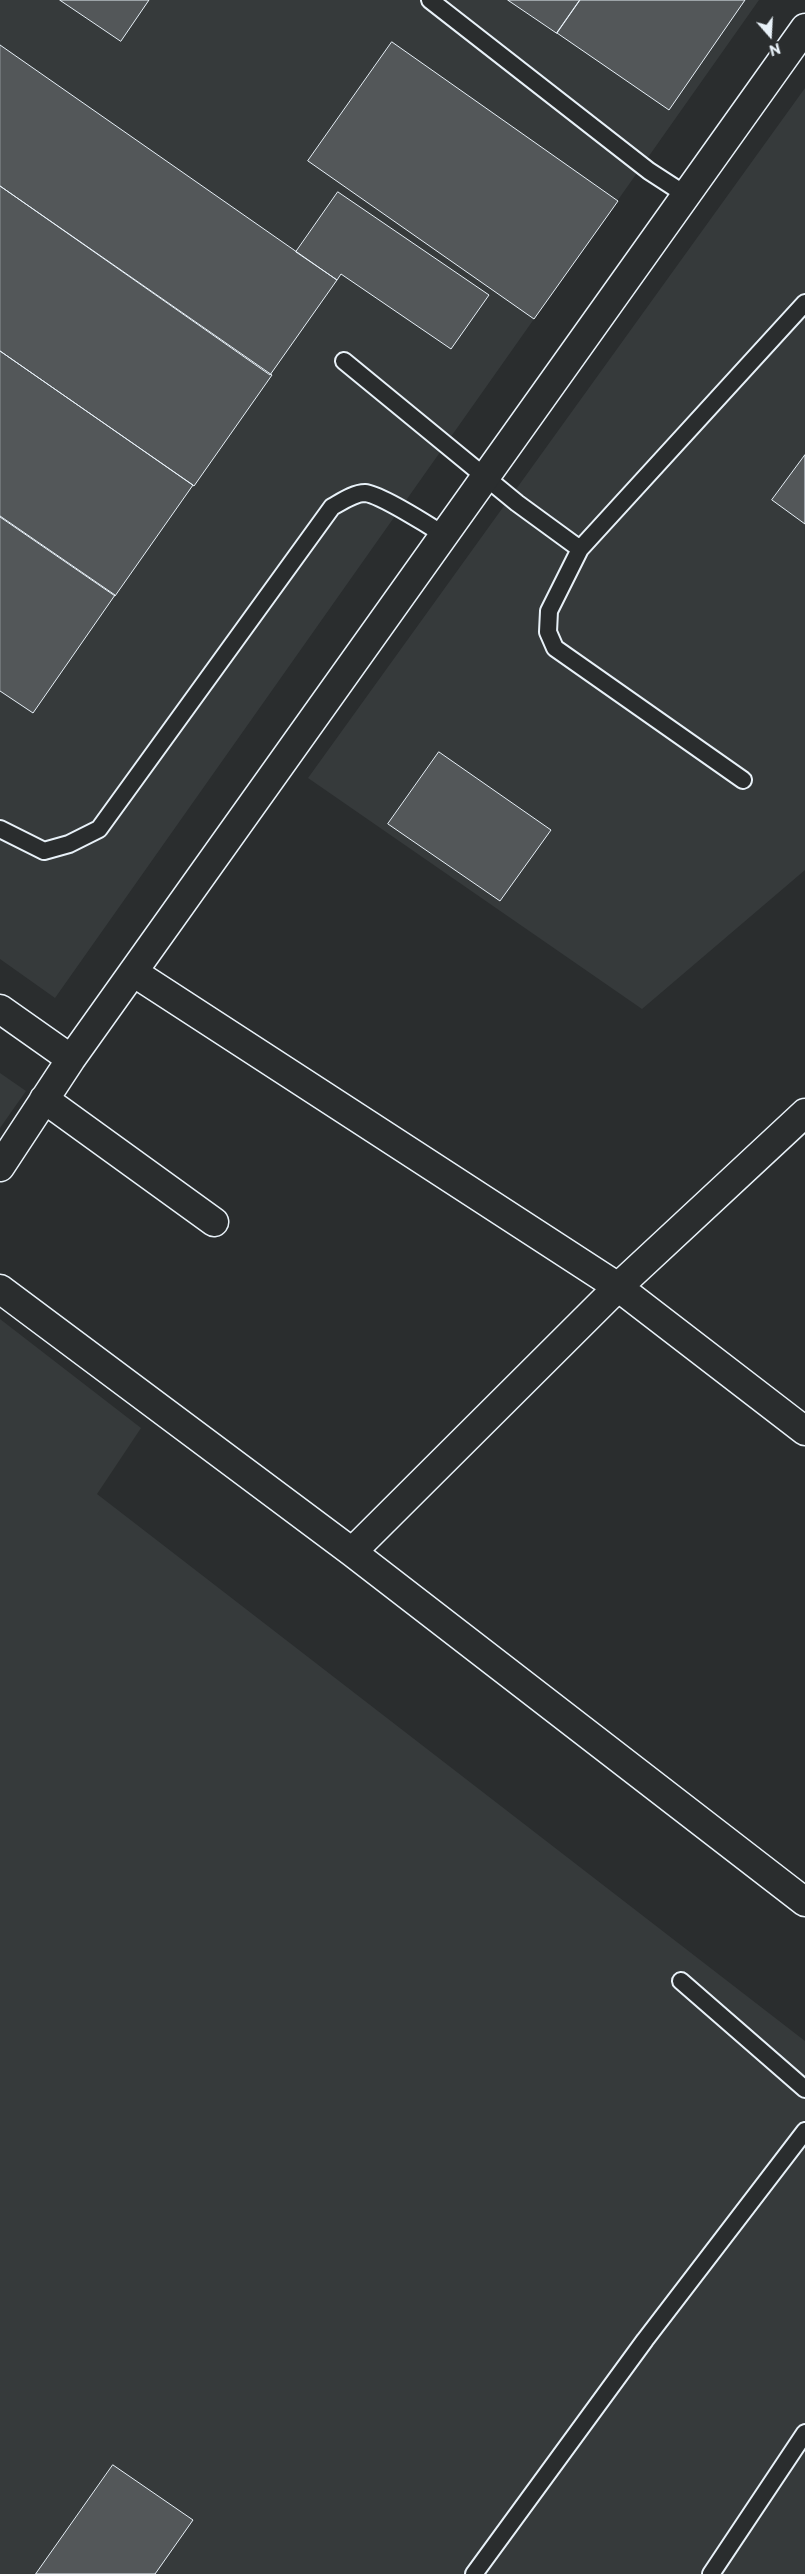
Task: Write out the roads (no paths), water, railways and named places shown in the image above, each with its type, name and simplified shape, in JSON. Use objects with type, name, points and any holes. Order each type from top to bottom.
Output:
[{"type":"street","points":[[0,1167],[71,1058],[805,28]]},
{"type":"street","points":[[133,972],[618,1287],[805,1431]]},
{"type":"street","points":[[0,1009],[71,1058]]},
{"type":"street","points":[[44,1099],[214,1222]]},
{"type":"street","points":[[352,1552],[618,1287],[805,1113]]},
{"type":"street","points":[[0,1289],[352,1552],[805,1902]]},
{"type":"lane","points":[[430,0],[649,171],[686,195]]},
{"type":"lane","points":[[743,780],[556,648],[548,632],[549,612],[580,549],[805,303]]},
{"type":"lane","points":[[344,361],[485,478],[580,549]]},
{"type":"lane","points":[[0,829],[44,851],[69,844],[99,829],[332,507],[354,496],[365,493],[413,515],[444,535]]},
{"type":"lane","points":[[681,1981],[805,2090]]},
{"type":"lane","points":[[474,2574],[644,2340],[805,2131]]},
{"type":"lane","points":[[711,2574],[805,2433]]}]
